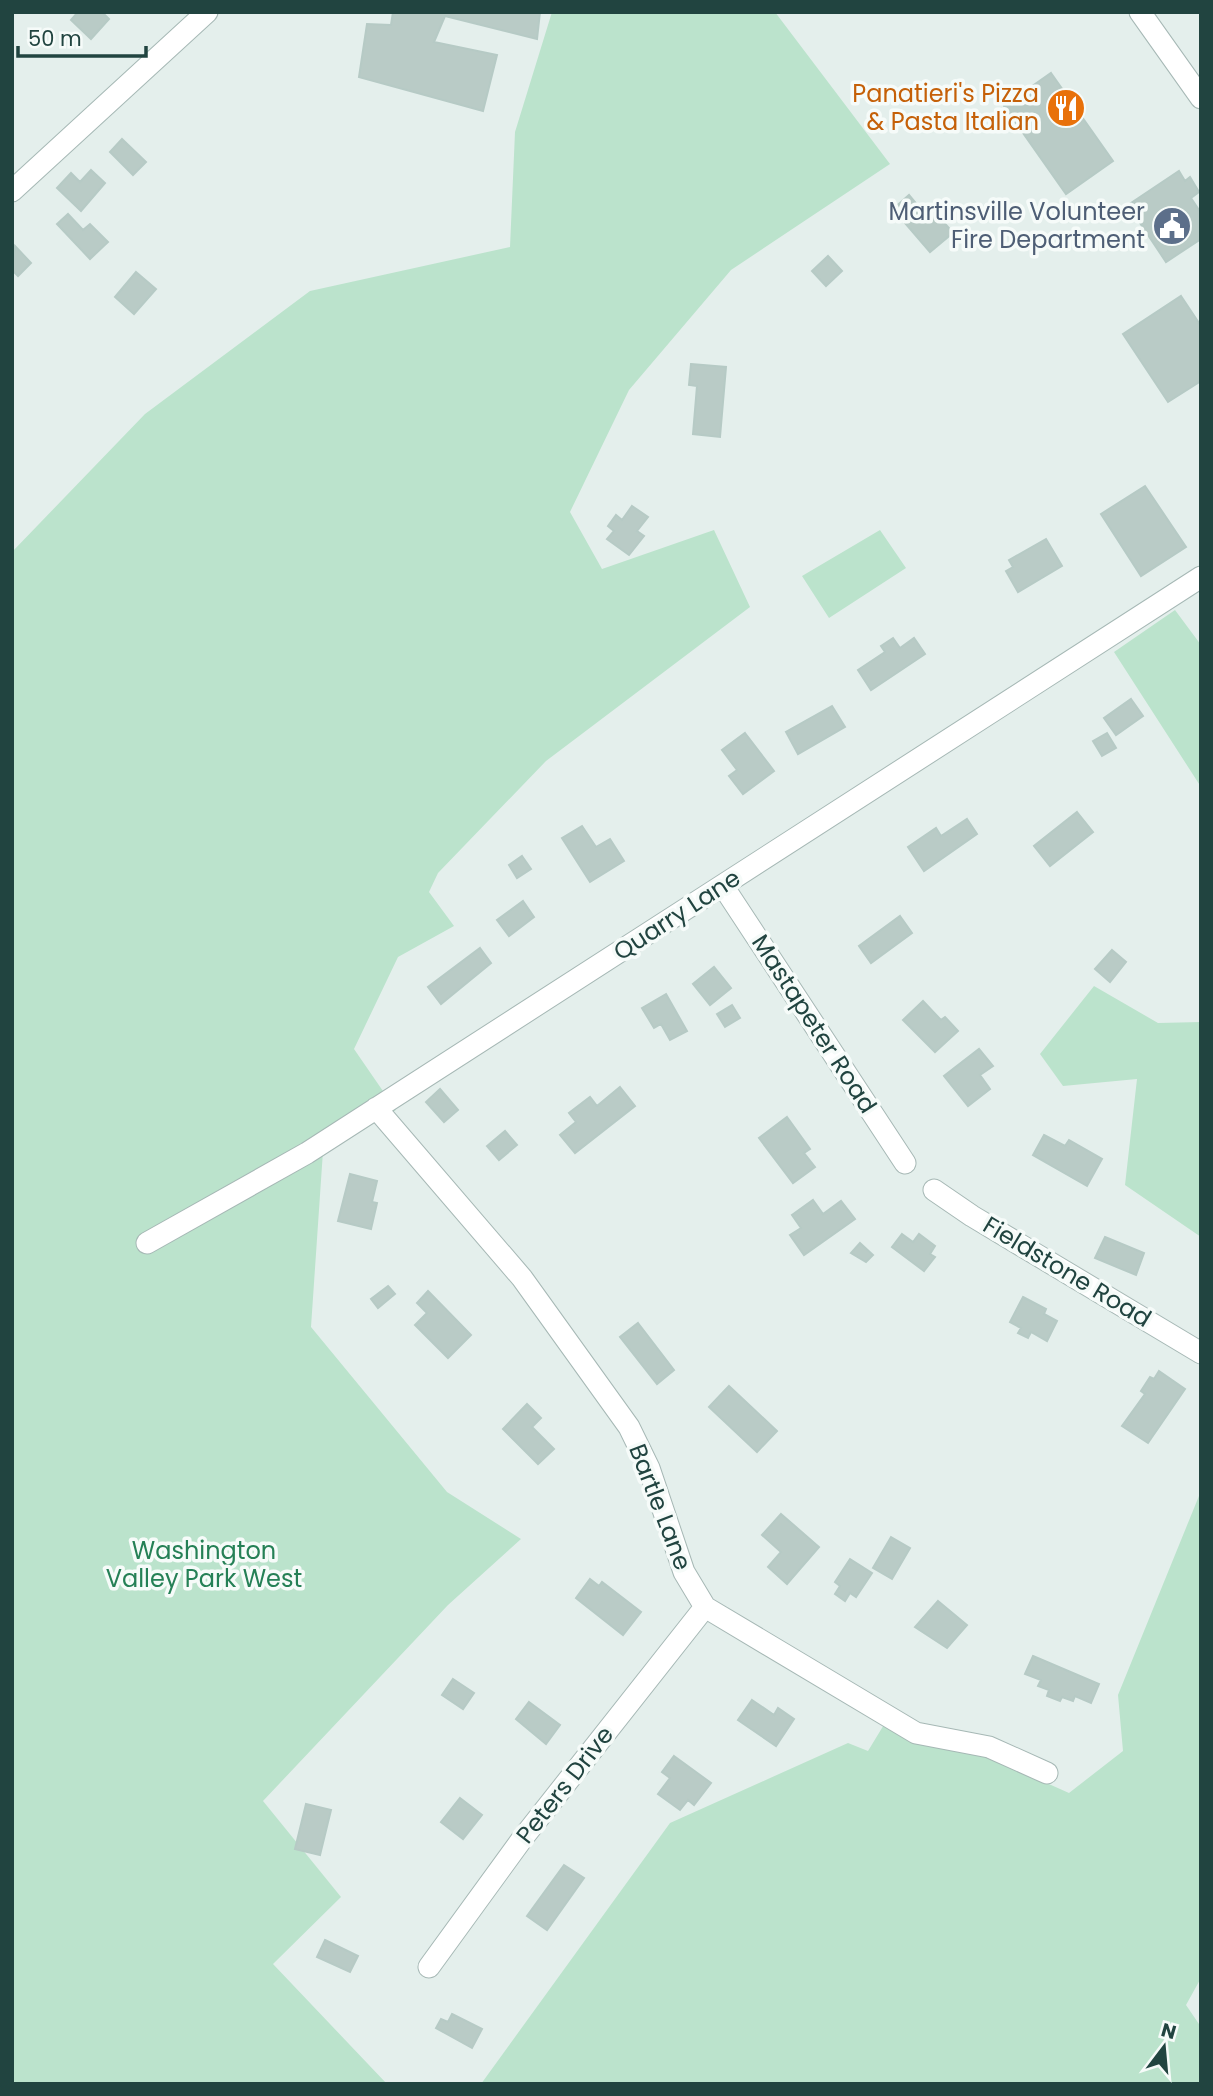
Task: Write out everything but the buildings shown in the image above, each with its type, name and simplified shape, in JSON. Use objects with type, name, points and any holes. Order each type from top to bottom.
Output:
[{"type":"street","points":[[12,191],[208,12]]},
{"type":"street","points":[[1140,12],[1201,97]]},
{"type":"street","name":"Quarry Lane","points":[[147,1242],[307,1153],[1201,576]]},
{"type":"street","name":"Mastapeter Road","points":[[723,886],[905,1163]]},
{"type":"street","name":"Bartle Lane","points":[[376,1108],[522,1278],[629,1427],[649,1468],[684,1572],[705,1607],[916,1733],[989,1747],[1047,1773]]},
{"type":"street","name":"Fieldstone Road","points":[[934,1190],[972,1216],[1030,1248],[1201,1353]]},
{"type":"street","name":"Peters Drive","points":[[429,1966],[522,1839],[705,1607]]},
{"type":"green space","name":"Washington Valley Park West","points":[[552,12],[775,12],[890,164],[731,270],[629,390],[570,512],[602,569],[714,530],[750,607],[546,761],[438,873],[429,892],[454,926],[398,957],[354,1049],[396,1110],[323,1151],[311,1327],[447,1492],[521,1539],[448,1605],[263,1801],[341,1897],[273,1964],[387,2084],[12,2084],[12,552],[145,414],[310,291],[510,247],[515,132]]},
{"type":"green space","points":[[880,530],[906,568],[829,618],[802,576]]},
{"type":"green space","points":[[1175,610],[1201,645],[1201,787],[1114,652]]},
{"type":"green space","points":[[1094,986],[1158,1023],[1201,1022],[1201,1237],[1125,1185],[1137,1079],[1063,1086],[1040,1054]]},
{"type":"green space","points":[[1201,1491],[1201,1978],[1186,2005],[1201,2027],[1201,2084],[481,2084],[670,1823],[848,1743],[868,1751],[885,1723],[975,1751],[1069,1793],[1123,1751],[1118,1695]]},
{"type":"place","name":"Panatieri's Pizza & Pasta Italian","points":[[1066,108]]},
{"type":"place","name":"Martinsville Volunteer Fire Department","points":[[1172,226]]}]
